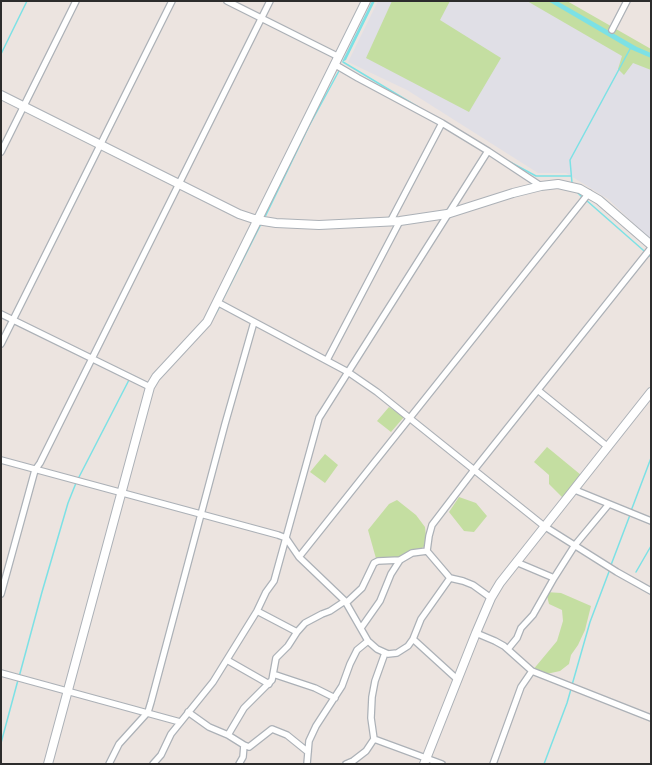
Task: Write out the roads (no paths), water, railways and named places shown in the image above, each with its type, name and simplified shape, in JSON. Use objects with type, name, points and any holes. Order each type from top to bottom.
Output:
[{"type":"street","points":[[1,152],[76,1]]},
{"type":"street","points":[[1,344],[172,1]]},
{"type":"street","points":[[227,1],[337,60],[358,78],[442,123],[541,186]]},
{"type":"street","points":[[1,594],[35,470],[40,463],[270,1]]},
{"type":"street","points":[[48,764],[150,387],[156,377],[207,322],[366,1]]},
{"type":"street","points":[[612,30],[627,1]]},
{"type":"street","points":[[1,95],[239,214],[257,220],[276,223],[319,225],[400,221],[447,214],[513,193],[541,186],[558,184],[580,189],[589,193],[611,209],[651,247],[432,525],[427,551],[450,578],[473,585],[491,598]]},
{"type":"street","points":[[390,222],[442,123]]},
{"type":"street","points":[[153,764],[161,755],[171,734],[213,682],[274,581],[319,418],[488,151]]},
{"type":"street","points":[[299,557],[589,193]]},
{"type":"street","points":[[327,360],[400,221]]},
{"type":"street","points":[[217,302],[348,372],[377,392],[544,526],[617,572],[651,591]]},
{"type":"street","points":[[1,314],[150,387]]},
{"type":"street","points":[[109,764],[119,744],[148,712],[254,322]]},
{"type":"street","points":[[539,391],[608,447]]},
{"type":"street","points":[[425,761],[476,633],[491,598],[500,583],[651,392]]},
{"type":"street","points":[[1,460],[286,538],[299,557],[346,602],[368,641],[377,649],[388,654],[402,651],[414,639],[421,620],[450,578]]},
{"type":"street","points":[[575,490],[651,522]]},
{"type":"street","points":[[508,649],[518,638],[521,628],[532,615],[575,545],[609,504]]},
{"type":"street","points":[[228,735],[244,708],[272,680],[276,658],[288,646],[305,623],[346,602],[362,588],[374,563],[378,561],[400,560],[412,553],[427,551]]},
{"type":"street","points":[[361,628],[380,601],[391,575],[400,560]]},
{"type":"street","points":[[516,562],[554,578]]},
{"type":"street","points":[[257,610],[297,632]]},
{"type":"street","points":[[476,633],[495,640],[508,649],[532,671],[651,718]]},
{"type":"street","points":[[414,639],[458,680]]},
{"type":"street","points":[[307,764],[310,741],[316,726],[342,686],[357,650],[368,641]]},
{"type":"street","points":[[346,764],[366,751],[374,739],[371,718],[372,697],[375,681],[385,653]]},
{"type":"street","points":[[227,660],[269,684]]},
{"type":"street","points":[[493,764],[521,686],[532,671]]},
{"type":"street","points":[[1,673],[180,722]]},
{"type":"street","points":[[273,674],[315,688],[335,698]]},
{"type":"street","points":[[188,712],[209,727],[228,735],[249,747],[272,730],[287,736],[308,752]]},
{"type":"street","points":[[374,739],[425,761],[442,764]]},
{"type":"street","points":[[239,764],[243,757],[244,745]]},
{"type":"water","points":[[372,1],[375,1],[346,60],[342,62]]},
{"type":"water","points":[[548,1],[557,1],[637,47],[651,53],[651,58],[630,49]]},
{"type":"waterway","points":[[1,54],[27,1]]},
{"type":"waterway","points":[[572,183],[570,160],[630,49]]},
{"type":"waterway","points":[[343,62],[418,107]]},
{"type":"waterway","points":[[264,219],[309,126],[340,69]]},
{"type":"waterway","points":[[508,161],[536,176],[571,176]]},
{"type":"waterway","points":[[577,192],[583,198]]},
{"type":"waterway","points":[[586,200],[651,257]]},
{"type":"waterway","points":[[221,303],[261,224]]},
{"type":"waterway","points":[[215,315],[220,306]]},
{"type":"waterway","points":[[78,479],[130,378]]},
{"type":"waterway","points":[[631,511],[651,458]]},
{"type":"waterway","points":[[19,677],[68,503],[76,483]]},
{"type":"waterway","points":[[611,565],[630,515]]},
{"type":"waterway","points":[[636,572],[651,546]]},
{"type":"waterway","points":[[572,685],[590,622],[610,569]]},
{"type":"waterway","points":[[1,743],[18,680]]},
{"type":"waterway","points":[[544,764],[571,689]]}]
